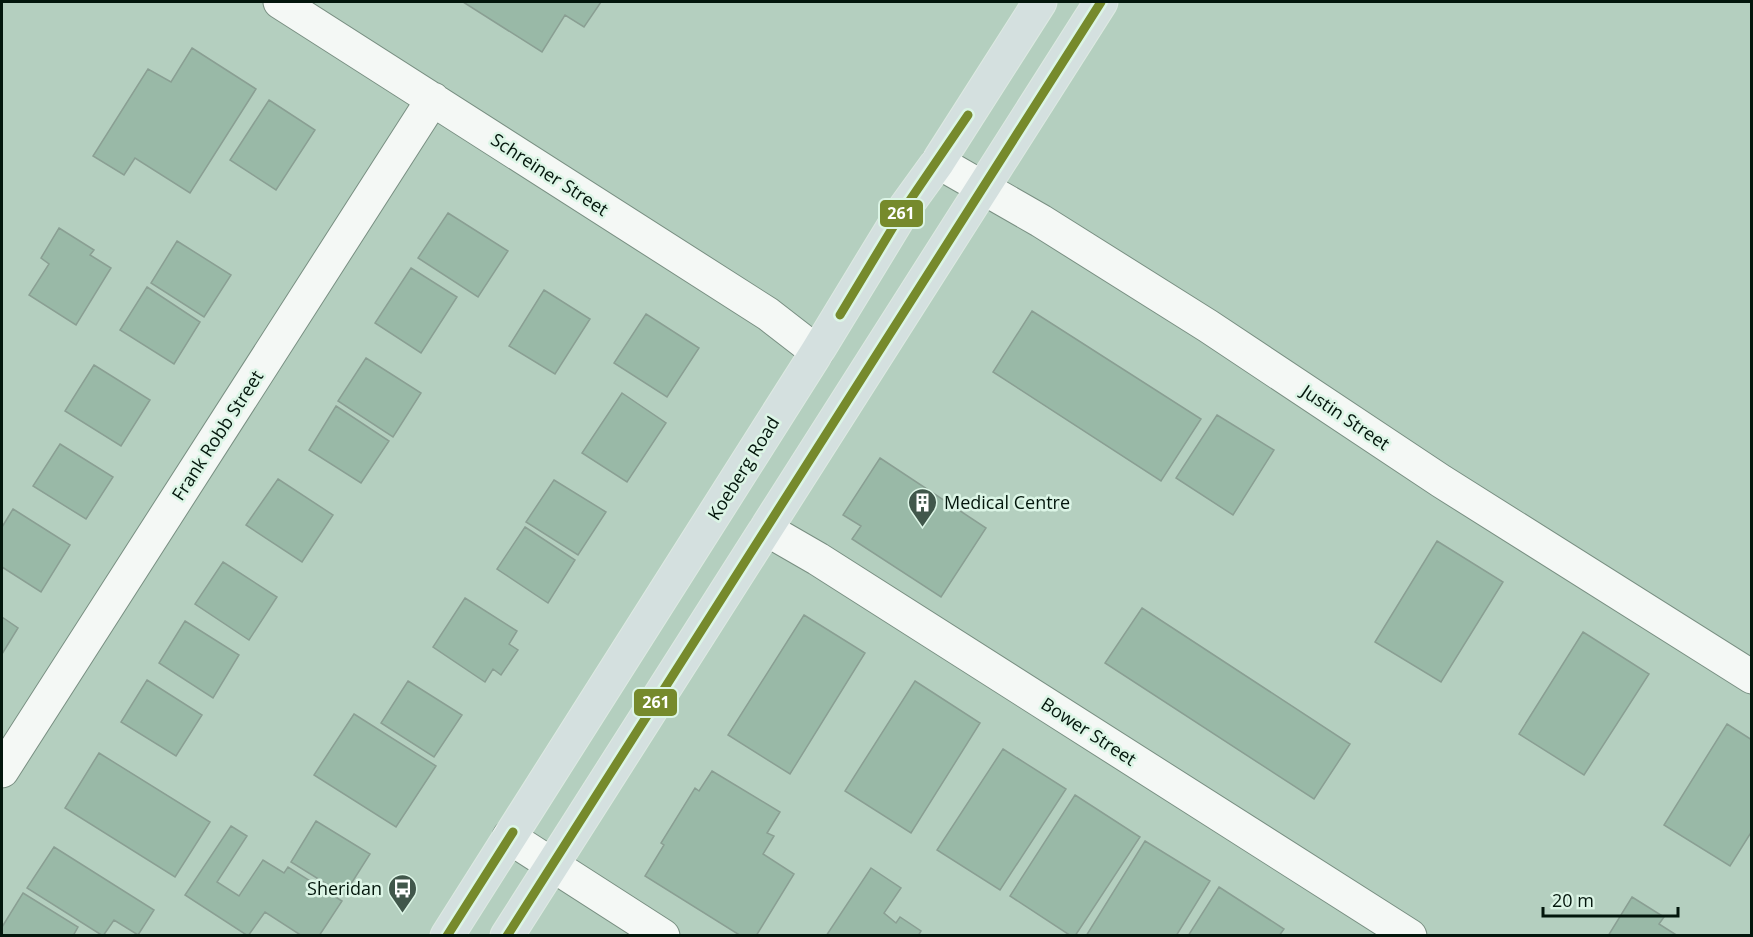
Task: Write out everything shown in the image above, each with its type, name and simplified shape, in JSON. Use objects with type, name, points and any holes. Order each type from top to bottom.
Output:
[{"type":"main road","name":"Koeberg Road","points":[[447,936],[817,352],[904,209],[938,162],[1040,2]]},
{"type":"main road","points":[[507,936],[1101,2]]},
{"type":"street","name":"Schreiner Street","points":[[280,2],[768,314],[817,352]]},
{"type":"street","name":"Frank Robb Street","points":[[2,771],[433,99]]},
{"type":"street","name":"Justin Street","points":[[938,162],[1041,221],[1208,326],[1442,481],[1752,677]]},
{"type":"street","name":"Bower Street","points":[[766,529],[818,558],[1410,936]]},
{"type":"street","points":[[509,837],[663,936]]},
{"type":"building","points":[[463,2],[601,2],[584,27],[565,15],[542,52]]},
{"type":"building","points":[[192,48],[256,89],[190,193],[135,158],[124,175],[93,156],[148,69],[171,82]]},
{"type":"building","points":[[269,100],[315,130],[276,190],[230,160]]},
{"type":"building","points":[[448,213],[508,251],[478,297],[418,258]]},
{"type":"building","points":[[59,228],[94,250],[90,255],[111,268],[76,325],[29,295],[49,264],[41,258]]},
{"type":"building","points":[[177,241],[231,275],[204,317],[151,283]]},
{"type":"building","points":[[411,268],[457,297],[421,353],[375,323]]},
{"type":"building","points":[[147,287],[200,322],[174,364],[120,330]]},
{"type":"building","points":[[544,290],[590,319],[555,374],[509,346]]},
{"type":"building","points":[[1032,311],[1201,419],[1161,481],[993,372]]},
{"type":"building","points":[[646,314],[699,348],[667,397],[614,363]]},
{"type":"building","points":[[366,358],[421,393],[393,437],[338,401]]},
{"type":"building","points":[[94,365],[150,400],[121,446],[65,411]]},
{"type":"building","points":[[622,393],[666,423],[627,482],[582,453]]},
{"type":"building","points":[[336,406],[389,441],[361,483],[309,450]]},
{"type":"building","points":[[1217,415],[1274,450],[1233,515],[1176,478]]},
{"type":"building","points":[[60,444],[113,477],[86,519],[33,486]]},
{"type":"building","name":"Medical Centre","points":[[880,458],[986,528],[941,597],[852,539],[861,526],[843,515]]},
{"type":"building","points":[[278,479],[333,515],[302,562],[246,525]]},
{"type":"building","points":[[554,480],[606,512],[578,555],[526,522]]},
{"type":"building","points":[[13,509],[70,545],[41,592],[2,567],[2,527]]},
{"type":"building","points":[[525,527],[575,560],[548,603],[497,569]]},
{"type":"building","points":[[1437,541],[1503,582],[1441,682],[1375,642]]},
{"type":"building","points":[[223,562],[277,597],[249,640],[195,604]]},
{"type":"building","points":[[465,598],[517,631],[509,644],[518,650],[501,675],[493,669],[485,682],[433,647]]},
{"type":"building","points":[[1142,608],[1350,744],[1314,799],[1105,663]]},
{"type":"building","points":[[804,615],[865,653],[790,774],[728,735]]},
{"type":"building","points":[[2,617],[18,628],[2,654]]},
{"type":"building","points":[[185,621],[239,655],[213,698],[159,663]]},
{"type":"building","points":[[1583,632],[1649,674],[1584,775],[1519,734]]},
{"type":"building","points":[[147,680],[202,715],[176,756],[121,722]]},
{"type":"building","points":[[408,681],[462,715],[434,757],[381,723]]},
{"type":"building","points":[[915,681],[980,723],[911,833],[845,791]]},
{"type":"building","points":[[354,714],[436,766],[396,827],[314,775]]},
{"type":"building","points":[[1727,724],[1752,740],[1752,831],[1730,866],[1664,825]]},
{"type":"building","points":[[1003,749],[1066,789],[1000,890],[937,850]]},
{"type":"building","points":[[99,753],[210,822],[175,877],[65,808]]},
{"type":"building","points":[[712,771],[780,812],[767,833],[774,836],[763,854],[794,874],[756,936],[741,936],[645,876],[664,845],[661,843],[695,788],[699,791]]},
{"type":"building","points":[[1075,795],[1140,837],[1075,936],[1071,936],[1010,896]]},
{"type":"building","points":[[316,821],[370,854],[344,895],[291,862]]},
{"type":"building","points":[[231,826],[247,836],[217,882],[239,896],[263,860],[284,873],[288,867],[342,901],[319,936],[302,936],[265,912],[248,936],[185,895]]},
{"type":"building","points":[[1145,841],[1210,881],[1176,936],[1086,936]]},
{"type":"building","points":[[54,847],[154,910],[138,935],[114,920],[103,936],[27,888]]},
{"type":"building","points":[[871,868],[901,888],[884,913],[896,923],[900,917],[921,931],[918,936],[826,936]]},
{"type":"building","points":[[1219,887],[1284,929],[1279,936],[1188,936]]},
{"type":"building","points":[[23,893],[78,927],[73,936],[2,936],[2,927]]},
{"type":"building","points":[[1632,897],[1664,917],[1659,924],[1678,936],[1608,936]]},
{"type":"transit line","name":"261","points":[[507,936],[1101,2]]},
{"type":"transit line","name":"261","points":[[840,315],[904,209],[968,115]]},
{"type":"transit line","name":"261","points":[[447,936],[513,832]]},
{"type":"place","name":"Medical Centre","points":[[923,528]]},
{"type":"place","name":"Sheridan","points":[[403,914]]}]
